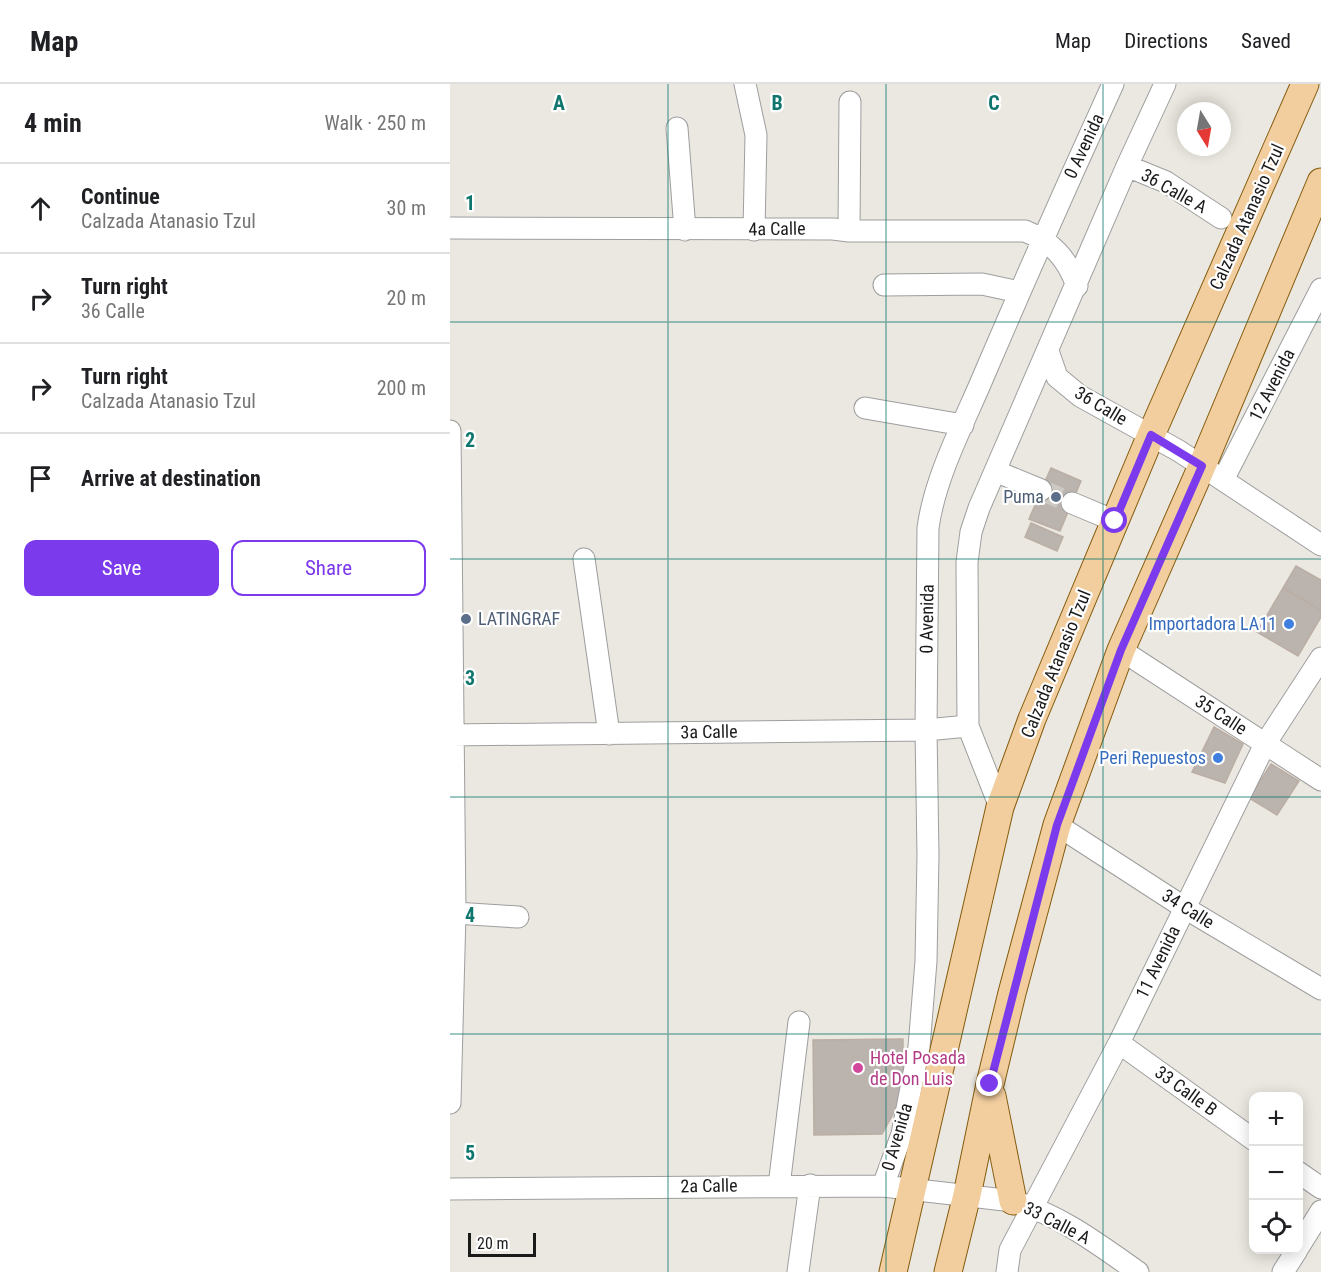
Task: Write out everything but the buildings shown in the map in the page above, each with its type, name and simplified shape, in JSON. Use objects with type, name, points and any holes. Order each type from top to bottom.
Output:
[{"type":"main road","name":"Calzada Atanasio Tzul","points":[[893,1272],[1000,807],[1032,719],[1151,435],[1305,84]]},
{"type":"main road","points":[[948,1272],[990,1084],[1057,825],[1121,650],[1212,473],[1321,182]]},
{"type":"main road","points":[[990,1084],[1024,1204]]},
{"type":"street","points":[[746,84],[756,135],[754,230]]},
{"type":"street","name":"0 Avenida","points":[[883,1186],[902,1134],[919,1047],[926,961],[928,528],[931,506],[1042,238],[1113,84]]},
{"type":"street","points":[[1000,807],[968,726],[967,562],[971,532],[979,508],[1127,166],[1165,84]]},
{"type":"street","points":[[849,231],[850,102]]},
{"type":"street","points":[[677,128],[685,230]]},
{"type":"street","name":"36 Calle A","points":[[1127,166],[1166,182],[1221,218]]},
{"type":"street","name":"4a Calle","points":[[450,228],[1025,231],[1042,238]]},
{"type":"street","points":[[1042,238],[1071,268],[1077,286]]},
{"type":"street","points":[[884,285],[982,284],[1019,292]]},
{"type":"street","name":"12 Avenida","points":[[1212,473],[1321,289]]},
{"type":"street","name":"36 Calle","points":[[1048,351],[1057,377],[1080,396],[1151,435],[1321,545]]},
{"type":"street","points":[[865,408],[963,425]]},
{"type":"street","points":[[450,431],[451,735],[455,913],[450,1103]]},
{"type":"street","points":[[995,471],[1041,490]]},
{"type":"street","points":[[1072,503],[1115,521]]},
{"type":"street","points":[[584,559],[609,734]]},
{"type":"street","name":"35 Calle","points":[[1121,650],[1321,780]]},
{"type":"street","name":"11 Avenida","points":[[1007,1272],[1010,1250],[1024,1204],[1119,1043],[1265,744],[1321,658]]},
{"type":"street","name":"3a Calle","points":[[451,735],[926,730],[968,726]]},
{"type":"street","name":"34 Calle","points":[[1057,825],[1185,908],[1321,989]]},
{"type":"street","points":[[455,913],[518,917]]},
{"type":"street","points":[[778,1186],[799,1022]]},
{"type":"street","name":"33 Calle B","points":[[1119,1043],[1249,1136]]},
{"type":"street","points":[[1303,1175],[1321,1188]]},
{"type":"street","points":[[798,1272],[810,1185]]},
{"type":"street","name":"2a Calle","points":[[450,1189],[810,1185],[883,1186],[967,1195]]},
{"type":"street","name":"33 Calle A","points":[[967,1195],[1024,1204],[1077,1230],[1138,1272]]},
{"type":"street","points":[[1303,1242],[1320,1216]]},
{"type":"street","points":[[1283,1272],[1295,1254]]},
{"type":"tunnel","points":[[1041,490],[1072,503]]},
{"type":"place","name":"Puma","points":[[1056,497]]},
{"type":"place","name":"LATINGRAF","points":[[466,619]]},
{"type":"place","name":"Importadora LA11","points":[[1289,624]]},
{"type":"place","name":"Peri Repuestos","points":[[1218,758]]},
{"type":"place","name":"Hotel Posada de Don Luis","points":[[858,1068]]},
{"type":"route","points":[[990,1084],[1057,825],[1121,650],[1202,466],[1151,435],[1115,521]]}]
